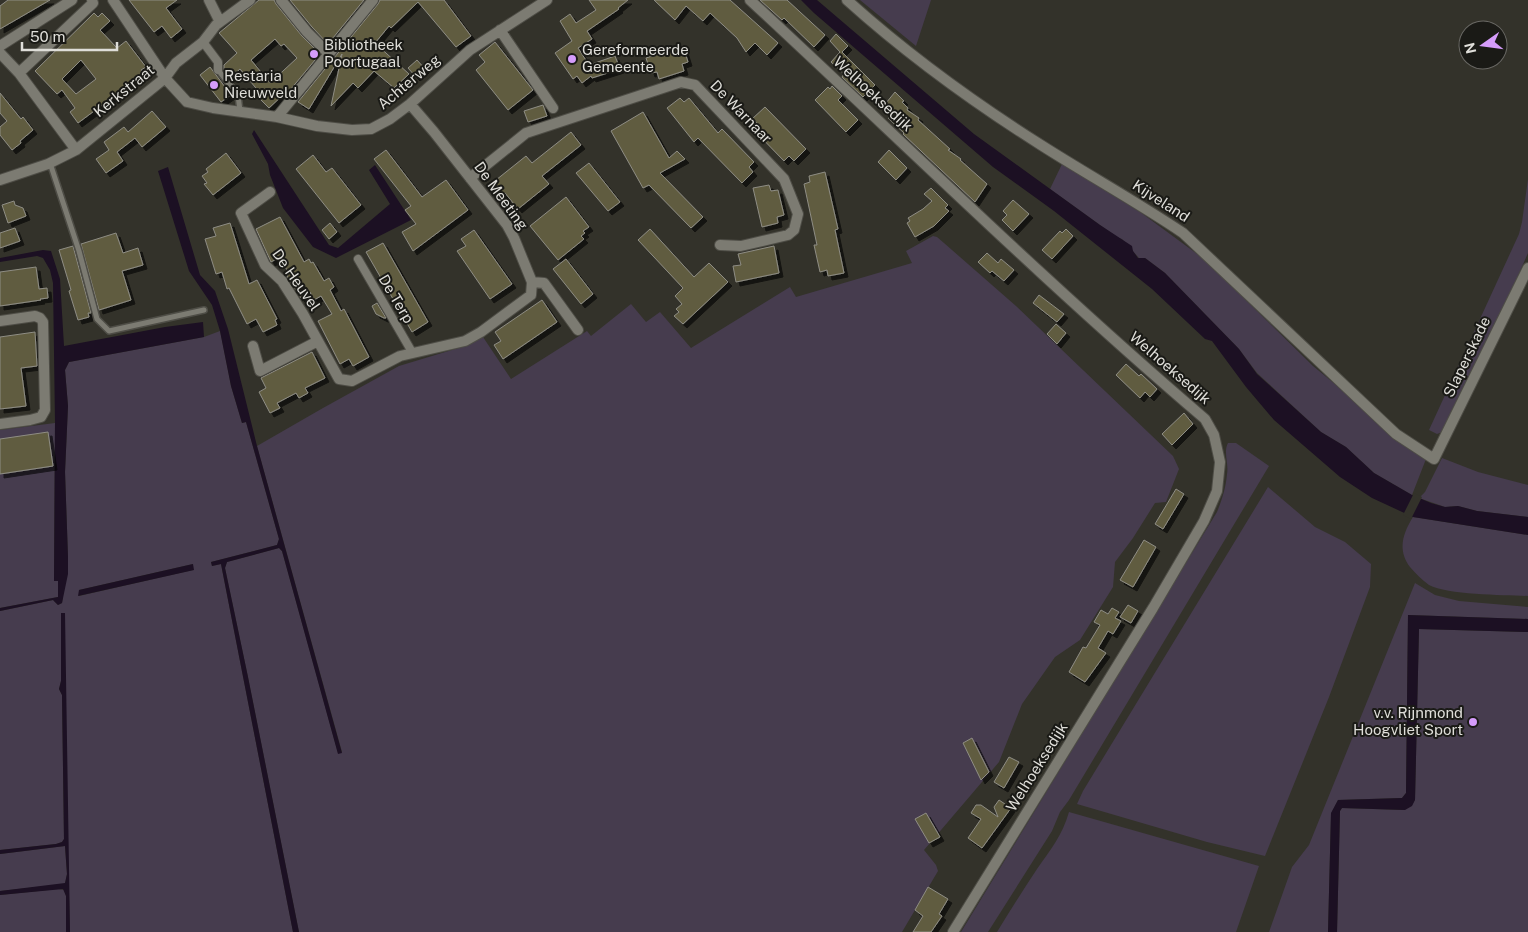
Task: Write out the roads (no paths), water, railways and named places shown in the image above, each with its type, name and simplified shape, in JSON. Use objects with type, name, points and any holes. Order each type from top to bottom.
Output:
[{"type":"street","points":[[0,46],[72,0]]},
{"type":"street","points":[[19,73],[93,3],[92,0]]},
{"type":"street","name":"Achterweg","points":[[113,0],[166,78],[187,102],[213,108],[277,116],[317,126],[352,130],[371,129],[390,119],[410,104],[470,50],[547,0]]},
{"type":"street","points":[[209,0],[218,23]]},
{"type":"street","name":"Kerkstraat","points":[[0,180],[50,163],[76,150],[166,78],[176,63],[203,42],[218,23],[250,0]]},
{"type":"street","points":[[281,0],[307,32],[329,54]]},
{"type":"street","points":[[277,116],[373,0]]},
{"type":"street","name":"Welhoeksedijk","points":[[750,0],[1021,256],[1205,419],[1214,435],[1218,448],[1220,462],[1218,491],[1204,521],[1153,608],[953,932]]},
{"type":"street","name":"Kijveland","points":[[846,0],[912,55],[975,101],[1041,145],[1146,208],[1183,233],[1396,434],[1434,458]]},
{"type":"street","points":[[500,30],[553,108]]},
{"type":"street","points":[[203,42],[218,62],[218,70]]},
{"type":"street","points":[[0,53],[19,73],[76,150]]},
{"type":"street","name":"De Warnaar","points":[[470,178],[526,133],[681,82],[695,85],[784,179],[798,214],[794,230],[788,235],[741,246],[720,245]]},
{"type":"street","name":"De Meeting","points":[[410,104],[507,225],[532,282]]},
{"type":"street","name":"De Heuvel","points":[[270,192],[241,213],[265,265],[282,281],[339,379],[352,381],[400,356],[465,341],[481,332],[531,295],[532,282]]},
{"type":"street","name":"De Terp","points":[[358,259],[412,352]]},
{"type":"street","name":"Slaperskade","points":[[1434,458],[1528,268]]},
{"type":"street","points":[[532,282],[544,283],[578,330]]},
{"type":"street","points":[[0,321],[35,316],[43,322],[45,401],[45,410],[41,417],[0,424]]},
{"type":"street","points":[[253,346],[260,371],[318,341]]},
{"type":"lane","points":[[218,70],[238,95],[240,111]]},
{"type":"lane","points":[[50,163],[79,251],[97,319],[109,331],[204,310]]},
{"type":"place","name":"Bibliotheek Poortugaal","points":[[314,54]]},
{"type":"place","name":"Gereformeerde Gemeente","points":[[572,59]]},
{"type":"place","name":"Restaria Nieuwveld","points":[[214,85]]},
{"type":"place","name":"v.v. Rijnmond Hoogvliet Sport","points":[[1473,722]]}]
